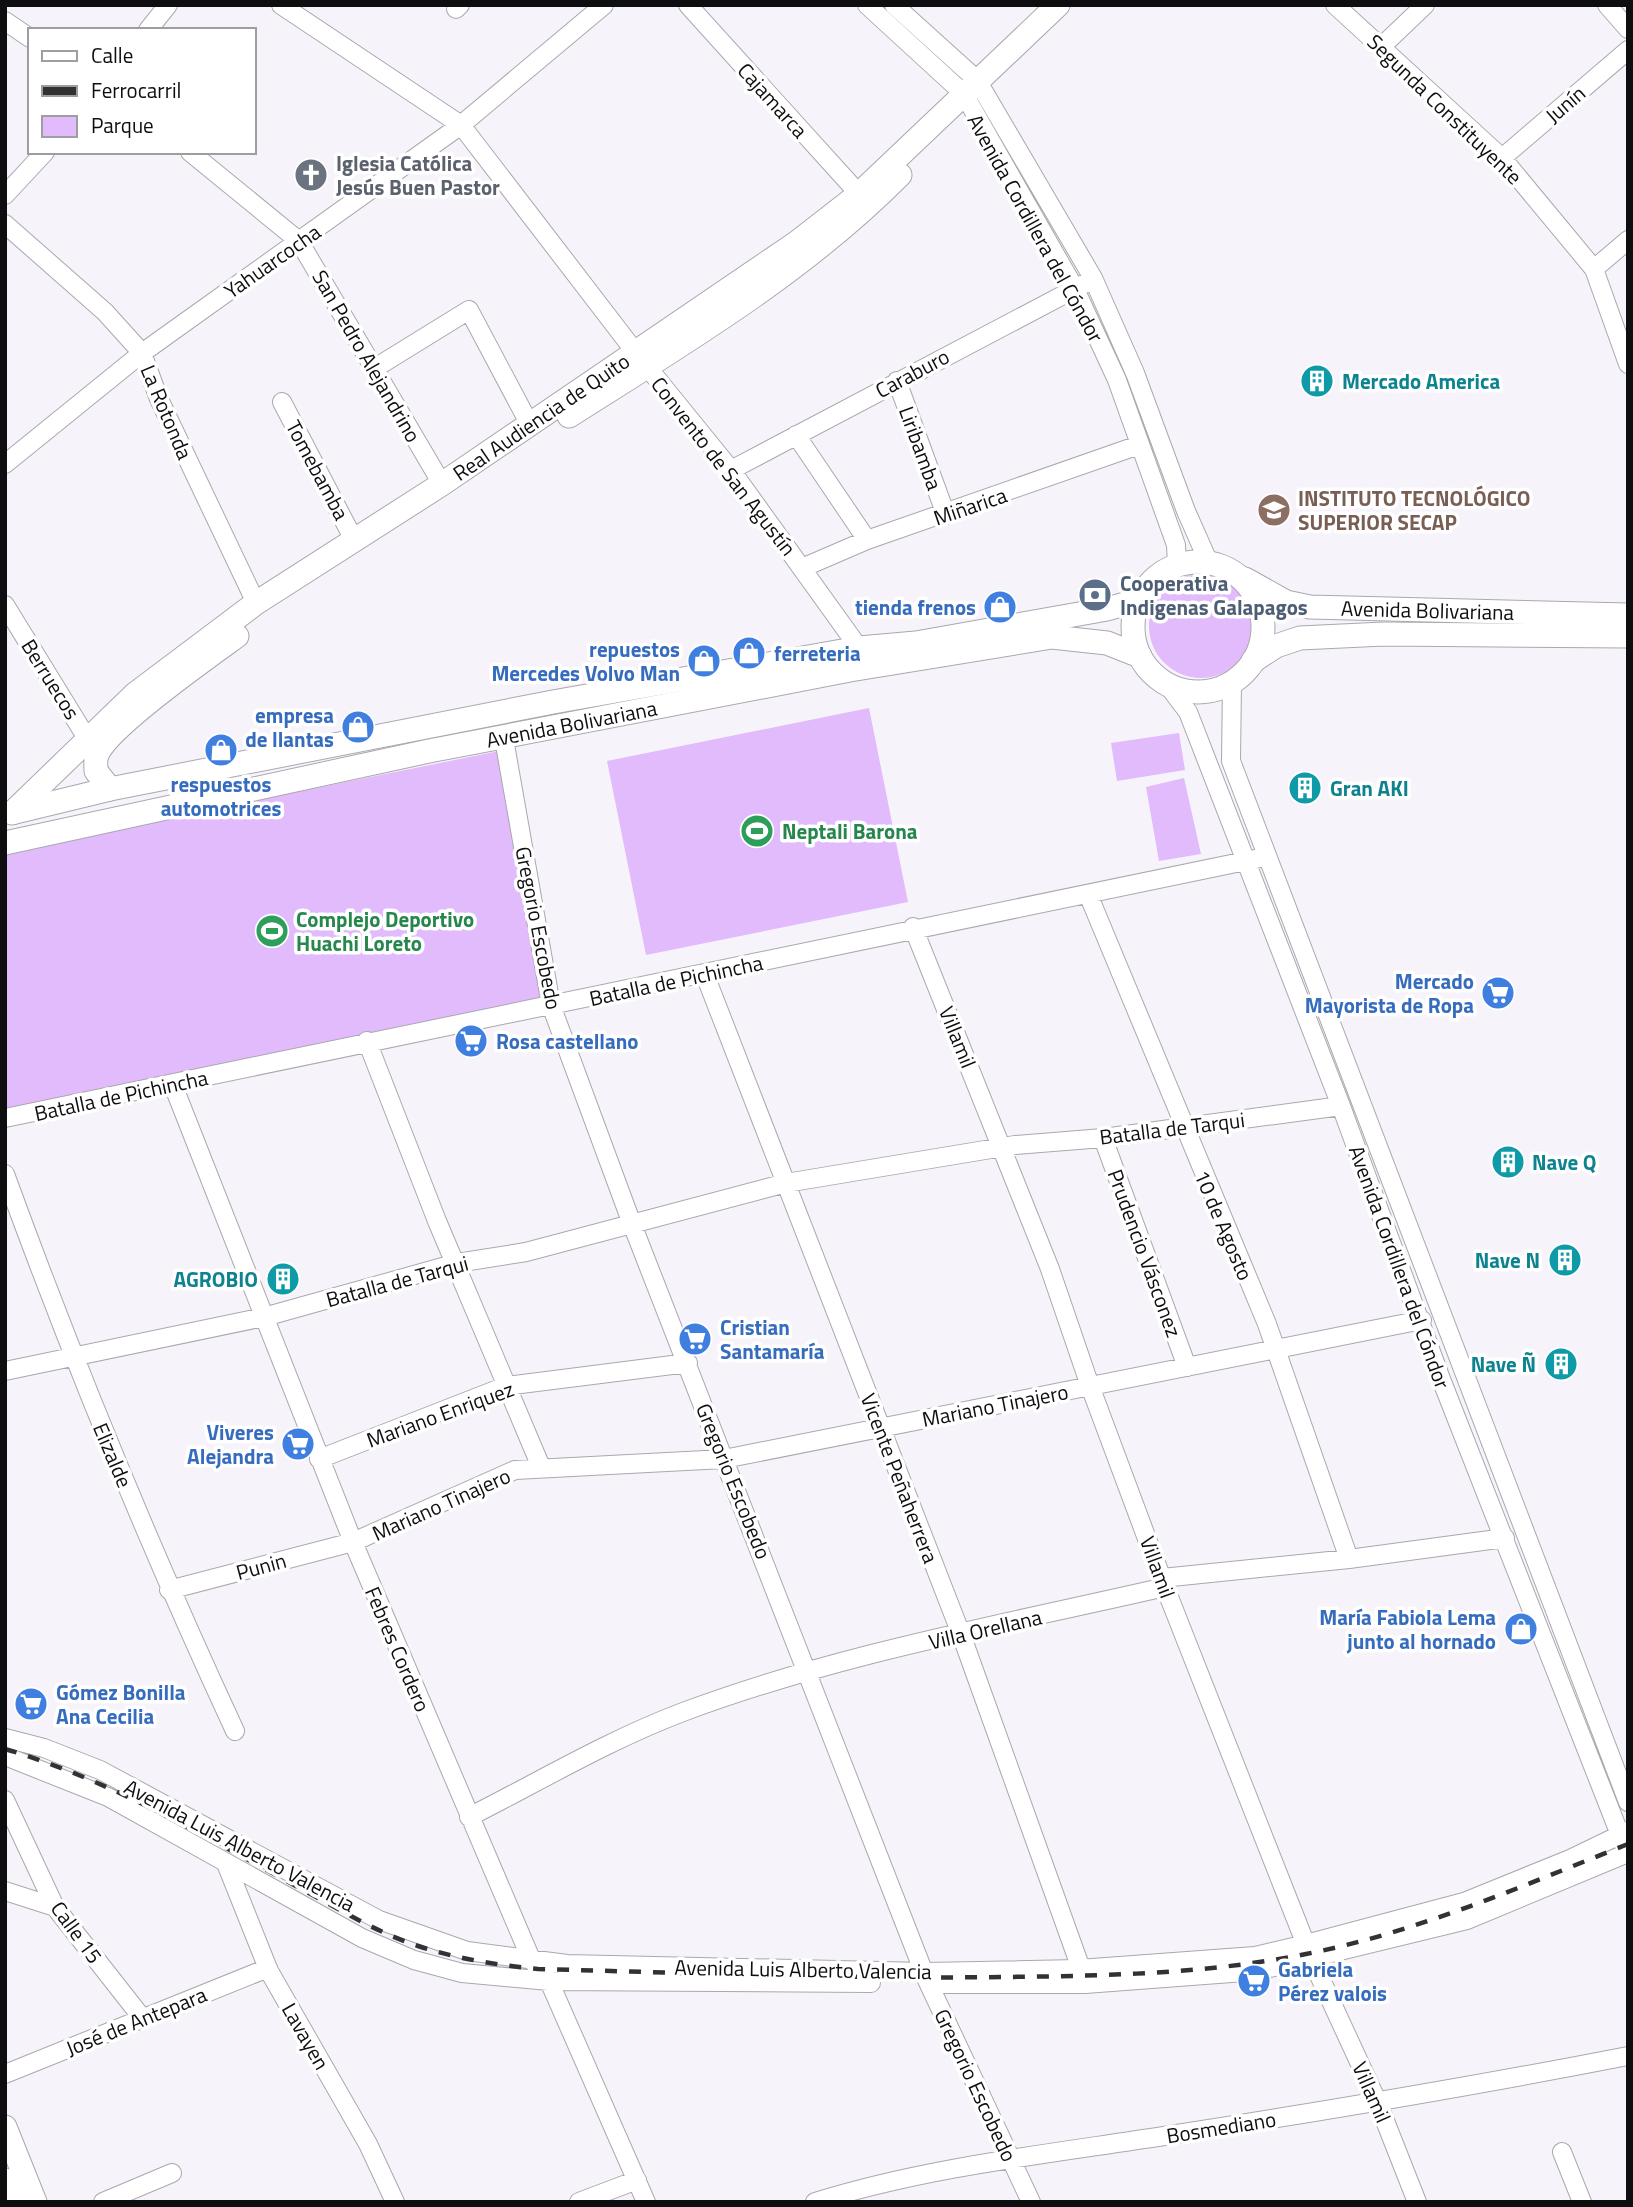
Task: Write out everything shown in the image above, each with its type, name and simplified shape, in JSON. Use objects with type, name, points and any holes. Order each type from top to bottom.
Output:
[{"type":"main road","name":"Real Audiencia de Quito","points":[[94,745],[135,694],[256,603],[530,425],[815,252],[866,210],[973,92],[1058,5]]},
{"type":"main road","name":"Real Audiencia de Quito","points":[[9,814],[158,695],[275,607],[641,360],[796,243],[859,194],[1076,5]]},
{"type":"main road","name":"Avenida Bolivariana","points":[[1177,565],[1209,563],[1236,574],[1286,602],[1310,607],[1628,615]]},
{"type":"main road","points":[[1140,656],[1134,638],[1134,618],[1139,600],[1155,578],[1177,565]]},
{"type":"main road","name":"Avenida Bolivariana","points":[[1236,574],[1248,585],[1262,615],[1263,631],[1253,661]]},
{"type":"main road","name":"Avenida Bolivariana","points":[[9,814],[110,789],[553,702],[859,648],[930,640],[1107,609],[1139,600]]},
{"type":"main road","name":"Avenida Bolivariana","points":[[1232,683],[1253,661],[1276,646],[1300,638],[1384,634],[1628,636]]},
{"type":"main road","name":"Avenida Bolivariana","points":[[5,843],[429,751],[504,739],[837,672],[1052,637],[1107,643],[1140,656],[1151,672],[1166,683]]},
{"type":"main road","points":[[1166,683],[1199,692],[1232,683]]},
{"type":"main road","points":[[94,745],[96,771],[110,789]]},
{"type":"main road","points":[[5,2127],[35,2202]]},
{"type":"main road","points":[[5,2180],[15,2202]]},
{"type":"street","points":[[150,28],[168,5]]},
{"type":"street","name":"Convento de San Agustín","points":[[281,5],[461,125],[641,360],[731,470],[859,648]]},
{"type":"street","name":"Cajamarca","points":[[688,5],[859,194]]},
{"type":"street","name":"Avenida Cordillera del Cóndor","points":[[867,5],[973,92],[1017,187],[1075,289],[1117,380],[1176,545],[1177,565]]},
{"type":"street","name":"Avenida Cordillera del Cóndor","points":[[894,5],[973,92],[1034,176],[1094,278],[1135,373],[1186,512],[1209,563]]},
{"type":"street","name":"Segunda Constituyente","points":[[1335,5],[1502,158],[1594,269],[1628,364]]},
{"type":"street","points":[[1381,47],[1425,5]]},
{"type":"street","points":[[1607,5],[1628,29]]},
{"type":"street","name":"Yahuarcocha","points":[[5,464],[142,353],[461,125],[594,8]]},
{"type":"street","points":[[5,21],[28,37]]},
{"type":"street","name":"Junín","points":[[1502,158],[1628,50]]},
{"type":"street","points":[[5,195],[43,154]]},
{"type":"street","name":"San Pedro Alejandrino","points":[[192,154],[299,242],[442,484]]},
{"type":"street","points":[[1017,187],[1034,176]]},
{"type":"street","name":"La Rotonda","points":[[5,224],[105,312],[142,353],[159,399],[256,603]]},
{"type":"street","points":[[1594,269],[1628,240]]},
{"type":"street","name":"Caraburo","points":[[731,470],[1094,278]]},
{"type":"street","points":[[374,368],[469,310],[530,425]]},
{"type":"street","name":"Liribamba","points":[[897,381],[946,515]]},
{"type":"street","name":"Tomebamba","points":[[282,402],[353,538]]},
{"type":"street","points":[[796,435],[867,540]]},
{"type":"street","name":"Miñarica","points":[[802,568],[867,540],[946,515],[1139,445]]},
{"type":"street","name":"Berruecos","points":[[5,605],[94,745]]},
{"type":"street","name":"Avenida Cordillera del Cóndor","points":[[1166,683],[1188,712],[1341,1106],[1422,1320],[1441,1379],[1623,1832],[1628,1854]]},
{"type":"street","name":"Avenida Cordillera del Cóndor","points":[[1232,683],[1231,761],[1265,857],[1628,1802]]},
{"type":"street","name":"Gregorio Escobedo","points":[[504,739],[551,1005],[632,1224],[927,1978],[1031,2202]]},
{"type":"street","name":"Batalla de Pichincha","points":[[5,1118],[173,1085],[367,1041],[705,975],[913,927],[974,918],[1265,857]]},
{"type":"street","name":"10 de Agosto","points":[[1088,894],[1275,1350],[1349,1559]]},
{"type":"street","name":"Villamil","points":[[913,927],[1003,1147],[1163,1582],[1309,1952],[1378,2103],[1417,2202]]},
{"type":"street","name":"Vicente Peñaherrera","points":[[705,975],[961,1634],[1082,1976]]},
{"type":"street","points":[[367,1041],[404,1138],[541,1466]]},
{"type":"street","name":"Febres Cordero","points":[[173,1085],[319,1459],[469,1817],[531,1959],[549,1980],[646,2202]]},
{"type":"street","name":"Batalla de Tarqui","points":[[5,1371],[264,1317],[457,1263],[526,1252],[786,1183],[1003,1147],[1103,1138],[1341,1106]]},
{"type":"street","name":"Prudencio Vásconez","points":[[1103,1138],[1186,1367]]},
{"type":"street","name":"Elizalde","points":[[5,1174],[72,1357],[169,1590],[235,1731]]},
{"type":"street","name":"Mariano Tinajero","points":[[353,1542],[516,1470],[541,1466],[724,1459],[1422,1320]]},
{"type":"street","name":"Mariano Enriquez","points":[[319,1459],[506,1386],[688,1363]]},
{"type":"street","name":"Villa Orellana","points":[[469,1817],[624,1737],[684,1712],[806,1672],[1163,1582],[1505,1538]]},
{"type":"street","name":"Punin","points":[[169,1590],[353,1542]]},
{"type":"street","name":"Avenida Luis Alberto Valencia","points":[[5,1738],[44,1748],[100,1770],[379,1920],[467,1951],[567,1964],[927,1978]]},
{"type":"street","name":"Avenida Luis Alberto Valencia","points":[[5,1756],[108,1797],[227,1866],[362,1938],[414,1960],[462,1973],[549,1980],[1082,1976],[1309,1952],[1467,1920],[1628,1854]]},
{"type":"street","name":"Calle 15","points":[[5,1800],[55,1907],[143,2019]]},
{"type":"street","name":"Avenida Luis Alberto Valencia","points":[[1309,1952],[1464,1902],[1570,1859],[1623,1832]]},
{"type":"street","name":"Lavayen","points":[[227,1866],[268,1968],[368,2144],[395,2202]]},
{"type":"street","points":[[5,1891],[55,1907]]},
{"type":"street","name":"José de Antepara","points":[[5,2074],[268,1968]]},
{"type":"street","name":"Bosmediano","points":[[815,2202],[844,2193],[1010,2160],[1378,2103],[1628,2056]]},
{"type":"street","points":[[1562,2152],[1582,2202]]},
{"type":"street","points":[[103,2202],[172,2173]]},
{"type":"street","points":[[579,2202],[637,2180]]},
{"type":"green space","points":[[1201,574],[1221,578],[1238,589],[1249,606],[1253,626],[1249,646],[1238,663],[1221,674],[1201,678],[1181,674],[1164,663],[1153,646],[1149,626],[1153,606],[1164,589],[1181,578]]},
{"type":"green space","name":"Neptali Barona","points":[[869,708],[908,902],[646,955],[607,761]]},
{"type":"green space","points":[[1179,733],[1185,770],[1117,781],[1111,743]]},
{"type":"green space","name":"Complejo Deportivo Huachi Loreto","points":[[509,749],[550,1007],[5,1118],[5,855],[64,839]]},
{"type":"green space","points":[[1184,778],[1201,854],[1159,861],[1146,787]]},
{"type":"railway","points":[[5,1749],[43,1761],[153,1809],[386,1934],[433,1951],[463,1958],[538,1969],[770,1975],[1039,1977],[1116,1975],[1231,1966],[1348,1945],[1429,1921],[1628,1844]]},
{"type":"place","name":"Iglesia Católica Jesús Buen Pastor","points":[[311,175]]},
{"type":"place","name":"Mercado America","points":[[1317,381]]},
{"type":"place","name":"INSTITUTO TECNOLÓGICO SUPERIOR SECAP","points":[[1274,510]]},
{"type":"place","name":"Cooperativa Indigenas Galapagos","points":[[1095,595]]},
{"type":"place","name":"tienda frenos","points":[[1000,607]]},
{"type":"place","name":"ferreteria","points":[[749,653]]},
{"type":"place","name":"repuestos Mercedes Volvo Man","points":[[704,661]]},
{"type":"place","name":"empresa de llantas","points":[[358,727]]},
{"type":"place","name":"respuestos automotrices","points":[[221,750]]},
{"type":"place","name":"Gran AKI","points":[[1305,788]]},
{"type":"place","name":"Neptali Barona","points":[[757,831]]},
{"type":"place","name":"Complejo Deportivo Huachi Loreto","points":[[272,931]]},
{"type":"place","name":"Mercado Mayorista de Ropa","points":[[1498,993]]},
{"type":"place","name":"Rosa castellano","points":[[471,1041]]},
{"type":"place","name":"Nave Q","points":[[1508,1162]]},
{"type":"place","name":"Nave N","points":[[1565,1260]]},
{"type":"place","name":"AGROBIO","points":[[283,1279]]},
{"type":"place","name":"Cristian Santamaría","points":[[695,1339]]},
{"type":"place","name":"Nave Ñ","points":[[1561,1364]]},
{"type":"place","name":"Viveres Alejandra","points":[[298,1444]]},
{"type":"place","name":"María Fabiola Lema junto al hornado","points":[[1521,1629]]},
{"type":"place","name":"Gómez Bonilla Ana Cecilia","points":[[31,1704]]},
{"type":"place","name":"Gabriela Pérez valois","points":[[1254,1981]]}]
